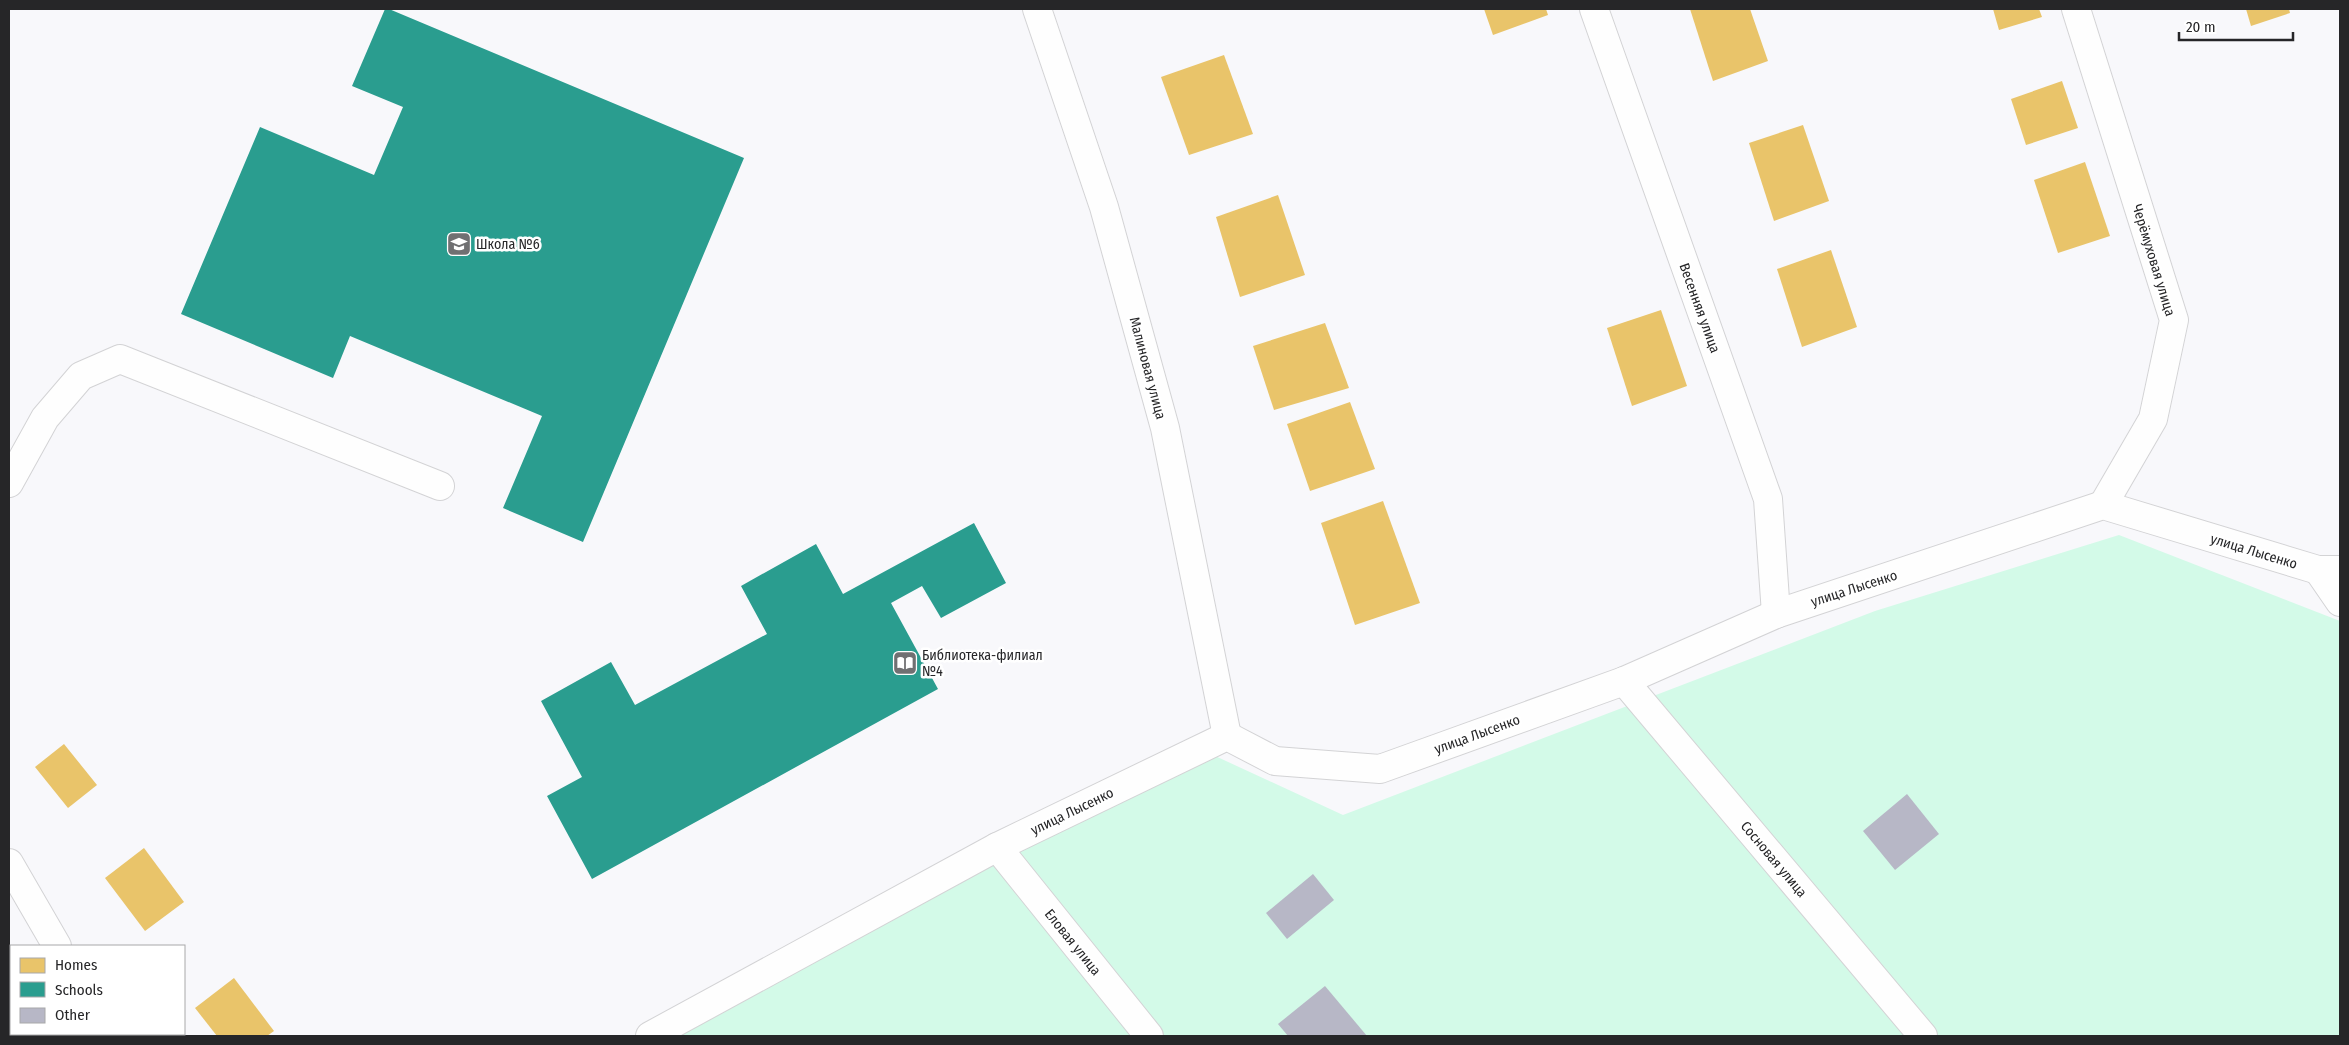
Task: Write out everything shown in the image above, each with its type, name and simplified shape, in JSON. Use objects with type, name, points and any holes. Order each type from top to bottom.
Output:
[{"type":"street","name":"Малиновая улица","points":[[1037,9],[1104,207],[1165,428],[1227,736]]},
{"type":"street","name":"Весенняя улица","points":[[1594,9],[1768,499],[1776,614]]},
{"type":"street","name":"Черёмуховая улица","points":[[2076,9],[2174,320],[2153,419],[2103,505]]},
{"type":"street","points":[[9,483],[45,418],[81,376],[120,359],[440,486]]},
{"type":"street","name":"улица Лысенко","points":[[650,1036],[997,847],[1227,736],[1275,761],[1380,769],[1624,681],[1776,614],[2103,505],[2329,570]]},
{"type":"street","points":[[2329,570],[2340,602]]},
{"type":"street","name":"Сосновая улица","points":[[1624,681],[1923,1036]]},
{"type":"street","name":"Еловая улица","points":[[997,847],[1149,1036]]},
{"type":"street","points":[[9,863],[56,945]]},
{"type":"green space","points":[[2119,535],[2340,621],[2340,1036],[660,1036],[1200,749],[1343,815],[1875,611]]},
{"type":"building: Homes","points":[[1484,9],[1546,9],[1548,15],[1493,35]]},
{"type":"building: Homes","points":[[1690,9],[1750,9],[1768,61],[1713,81]]},
{"type":"building: Homes","points":[[1993,9],[2039,9],[2042,17],[1999,30]]},
{"type":"building: Homes","points":[[2246,9],[2289,9],[2290,13],[2251,26]]},
{"type":"building: Homes","points":[[1224,55],[1253,134],[1189,155],[1161,77]]},
{"type":"building: Homes","points":[[2062,81],[2078,128],[2026,145],[2011,99]]},
{"type":"building: Homes","points":[[1803,125],[1829,201],[1774,221],[1749,143]]},
{"type":"building: Homes","points":[[2085,162],[2110,236],[2058,253],[2034,180]]},
{"type":"building: Homes","points":[[1278,195],[1305,275],[1240,297],[1216,217]]},
{"type":"building: Homes","points":[[1831,250],[1857,327],[1802,347],[1777,269]]},
{"type":"building: Homes","points":[[1661,310],[1687,386],[1632,406],[1607,328]]},
{"type":"building: Homes","points":[[1325,323],[1349,388],[1274,410],[1253,346]]},
{"type":"building: Homes","points":[[1350,402],[1375,469],[1310,491],[1287,424]]},
{"type":"building: Homes","points":[[1383,501],[1420,603],[1355,625],[1321,523]]},
{"type":"building: Homes","points":[[64,744],[97,785],[68,808],[35,767]]},
{"type":"building: Homes","points":[[144,848],[184,902],[145,931],[105,878]]},
{"type":"building: Homes","points":[[234,978],[274,1031],[267,1036],[217,1036],[195,1008]]},
{"type":"building: Schools","name":"Школа №6","points":[[385,9],[389,9],[744,158],[583,542],[503,508],[542,416],[350,336],[333,378],[181,314],[260,127],[374,175],[403,107],[352,86]]},
{"type":"building: Schools","points":[[974,523],[1006,583],[941,618],[922,586],[891,603],[938,689],[592,879],[547,796],[582,777],[541,701],[611,662],[635,705],[767,634],[741,586],[816,544],[843,594]]},
{"type":"building: Other","points":[[1907,794],[1939,834],[1895,870],[1863,831]]},
{"type":"building: Other","points":[[1313,874],[1334,900],[1287,939],[1266,913]]},
{"type":"building: Other","points":[[1325,986],[1367,1036],[1288,1036],[1278,1024]]},
{"type":"place","name":"Школа №6","points":[[459,244]]},
{"type":"place","name":"Библиотека-филиал №4","points":[[905,663]]}]
